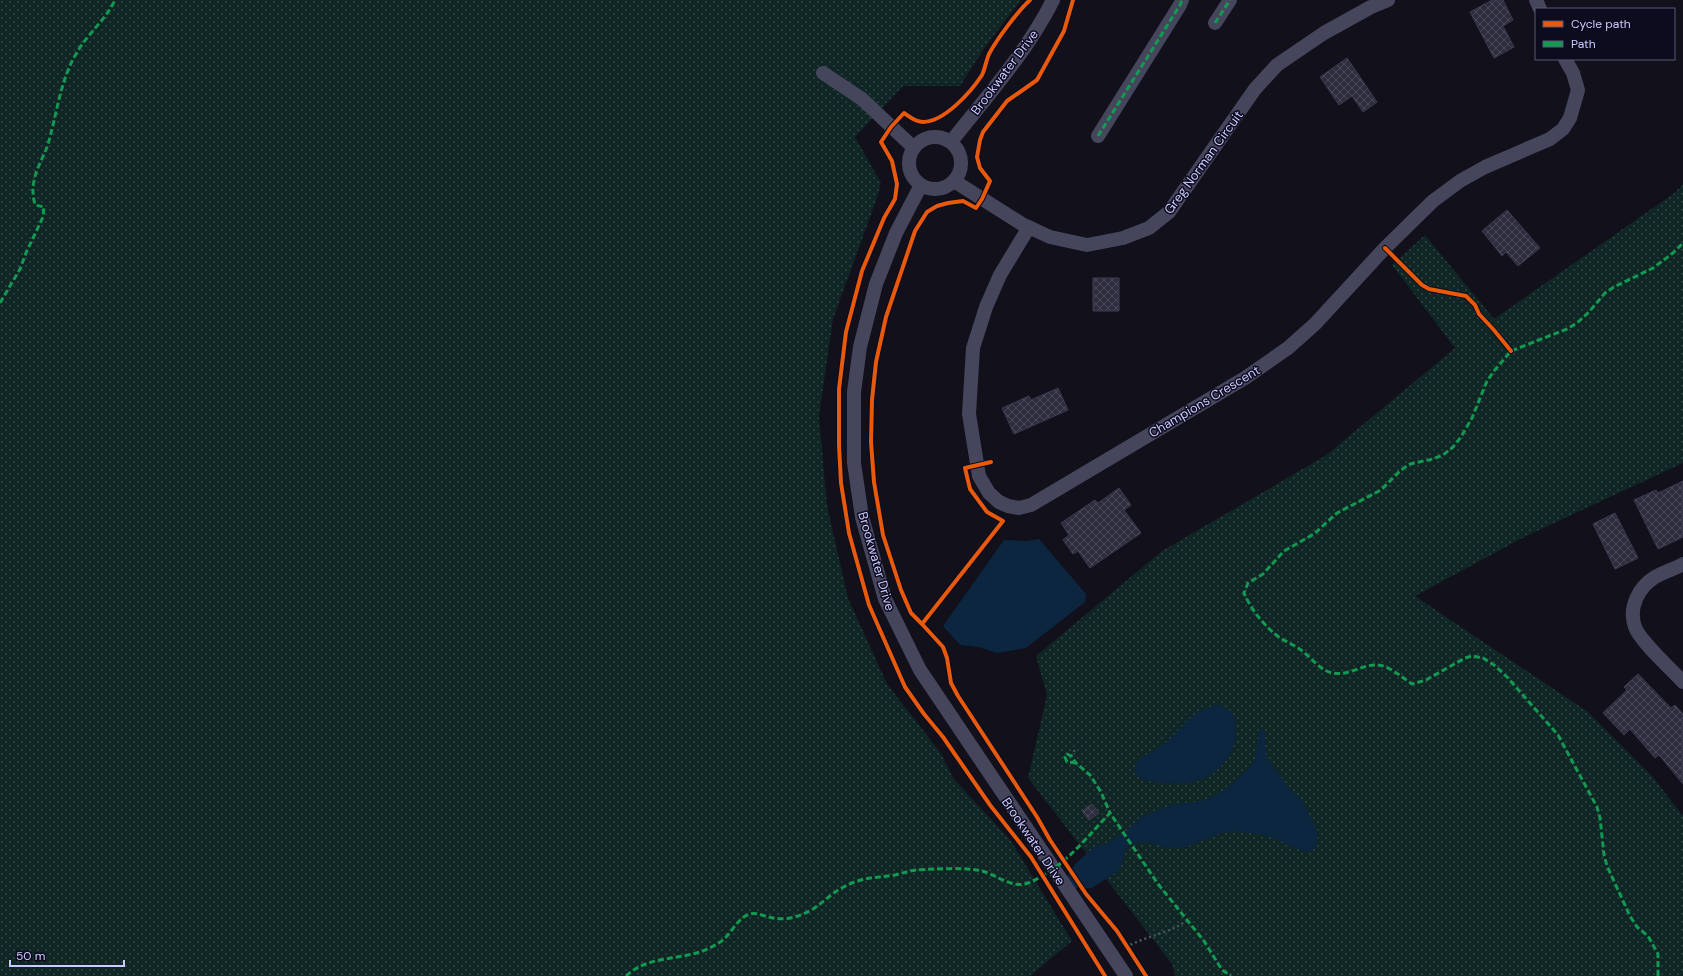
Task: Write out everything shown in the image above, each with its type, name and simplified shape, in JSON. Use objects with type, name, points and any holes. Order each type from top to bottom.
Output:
[{"type":"street","name":"Brookwater Drive","points":[[951,142],[1020,53],[1045,17],[1053,0]]},
{"type":"street","points":[[1098,136],[1182,0]]},
{"type":"street","points":[[1215,23],[1230,0]]},
{"type":"street","name":"Greg Norman Circuit","points":[[954,181],[1029,228],[1050,237],[1087,245],[1123,238],[1149,228],[1169,212],[1255,89],[1277,65],[1324,33],[1371,7],[1388,0]]},
{"type":"street","name":"Champions Crescent","points":[[1029,228],[1000,275],[986,307],[973,348],[969,414],[979,476],[989,493],[1000,502],[1008,506],[1019,508],[1031,505],[1245,378],[1288,348],[1315,324],[1385,248],[1432,201],[1460,181],[1485,167],[1550,139],[1562,129],[1570,118],[1578,90],[1573,73],[1566,60]]},
{"type":"street","points":[[823,72],[862,99],[914,148]]},
{"type":"street","points":[[927,138],[944,138],[951,142],[957,148],[961,157],[959,174],[954,181],[947,186],[938,189],[921,185],[911,172],[910,160],[914,148],[927,138]]},
{"type":"street","name":"Brookwater Drive","points":[[921,185],[896,233],[876,284],[860,347],[854,392],[854,463],[862,517],[885,599],[920,670],[1126,976]]},
{"type":"street","points":[[1683,564],[1655,578],[1644,587],[1635,599],[1632,613],[1635,627],[1641,637],[1683,682]]},
{"type":"path","points":[[1071,756],[1076,748]]},
{"type":"path","points":[[1126,948],[1145,938],[1178,927],[1186,921]]},
{"type":"path","points":[[1123,942],[1130,953]]},
{"type":"green space","points":[[0,0],[1021,0],[985,47],[960,86],[903,86],[855,137],[881,183],[833,319],[819,416],[827,506],[848,598],[887,684],[940,752],[953,778],[1011,841],[1072,941],[1030,976],[0,976]]},
{"type":"green space","points":[[1683,185],[1683,463],[1526,536],[1415,596],[1588,712],[1652,776],[1683,816],[1683,976],[1175,976],[1172,964],[1028,778],[1047,695],[1036,656],[1162,551],[1325,456],[1455,348],[1392,265],[1425,235],[1494,319],[1673,194]]},
{"type":"water","points":[[1039,539],[1086,594],[1085,602],[1026,648],[997,653],[978,647],[960,645],[943,626],[1004,540],[1027,541]]},
{"type":"water","points":[[1217,705],[1232,712],[1236,724],[1234,746],[1222,765],[1203,779],[1187,783],[1148,781],[1138,776],[1134,769],[1142,757],[1160,747],[1186,722],[1199,712]]},
{"type":"water","points":[[1260,729],[1263,729],[1265,732],[1266,756],[1289,788],[1302,800],[1317,832],[1318,843],[1311,852],[1298,849],[1269,837],[1241,832],[1222,833],[1190,846],[1177,848],[1141,843],[1127,847],[1122,864],[1117,872],[1092,888],[1071,888],[1066,880],[1075,864],[1095,846],[1106,844],[1126,831],[1142,817],[1162,808],[1180,803],[1195,802],[1206,799],[1218,794],[1231,785],[1251,766],[1255,759]]},
{"type":"building","points":[[1492,0],[1503,0],[1513,20],[1503,26],[1514,47],[1494,58],[1470,12]]},
{"type":"building","points":[[1347,58],[1377,102],[1363,112],[1352,96],[1339,105],[1320,77]]},
{"type":"building","points":[[1507,210],[1540,248],[1518,266],[1506,252],[1502,256],[1482,231]]},
{"type":"building","points":[[1093,278],[1119,278],[1119,311],[1093,311]]},
{"type":"building","points":[[1058,388],[1068,410],[1014,434],[1002,408],[1029,396],[1031,400]]},
{"type":"building","points":[[1683,481],[1683,537],[1658,549],[1634,500],[1656,490],[1658,493]]},
{"type":"building","points":[[1119,488],[1131,505],[1124,510],[1141,533],[1090,568],[1078,551],[1073,554],[1063,540],[1069,535],[1061,523],[1095,500],[1098,503]]},
{"type":"building","points":[[1615,513],[1638,558],[1615,569],[1593,524]]},
{"type":"building","points":[[1638,674],[1671,708],[1675,705],[1683,714],[1683,784],[1659,755],[1655,758],[1630,729],[1624,735],[1603,713],[1627,690],[1624,687]]},
{"type":"building","points":[[1092,804],[1099,813],[1089,820],[1082,811]]},
{"type":"marked path","points":[[0,303],[20,269],[43,217],[44,207],[35,205],[33,184],[36,172],[48,144],[66,75],[80,47],[111,8],[115,0]]},
{"type":"marked path","points":[[1098,136],[1182,0]]},
{"type":"marked path","points":[[1215,23],[1230,0]]},
{"type":"marked path","points":[[1658,976],[1658,954],[1648,936],[1637,927],[1630,916],[1607,866],[1597,807],[1558,735],[1507,677],[1494,665],[1483,658],[1472,656],[1465,658],[1426,680],[1412,684],[1386,667],[1379,665],[1366,666],[1340,674],[1328,672],[1301,650],[1281,639],[1270,630],[1253,610],[1244,593],[1248,583],[1263,574],[1284,551],[1314,534],[1337,513],[1381,490],[1401,470],[1410,464],[1433,459],[1443,455],[1453,447],[1461,437],[1472,418],[1487,381],[1511,351],[1567,329],[1577,323],[1589,312],[1605,293],[1653,268],[1673,253],[1683,243]]},
{"type":"marked path","points":[[1076,763],[1067,762],[1065,757],[1067,754],[1071,756],[1076,763],[1090,775],[1101,792],[1110,813]]},
{"type":"marked path","points":[[626,976],[643,965],[663,959],[693,954],[712,947],[724,939],[739,921],[750,914],[776,918],[787,918],[802,915],[819,905],[840,889],[861,880],[916,870],[959,869],[982,871],[1010,883],[1028,883],[1041,877],[1063,862],[1110,813],[1158,884],[1204,941],[1222,970],[1231,976]]},
{"type":"cycle path","points":[[1030,0],[1013,18],[997,41],[989,54],[982,75],[971,90],[956,105],[948,112],[931,121],[920,122],[904,113],[891,127],[881,142],[892,161],[897,184],[895,199],[884,218],[862,271],[846,332],[839,389],[841,483],[849,533],[869,605],[905,687],[924,714],[943,737],[990,805],[1031,857],[1105,976]]},
{"type":"cycle path","points":[[1073,0],[1064,31],[1037,80],[1007,101],[983,132],[977,157],[980,168],[990,181],[976,208],[963,201],[937,206],[927,212],[915,231],[886,317],[876,362],[872,400],[871,442],[874,482],[883,535],[901,590],[911,613],[943,647],[947,658],[951,683],[958,696],[1086,894],[1117,931],[1146,976]]},
{"type":"cycle path","points":[[1385,248],[1422,285],[1429,289],[1466,296],[1475,305],[1479,314],[1511,351]]},
{"type":"cycle path","points":[[922,624],[1003,521],[987,512],[970,489],[965,468],[991,462]]}]
